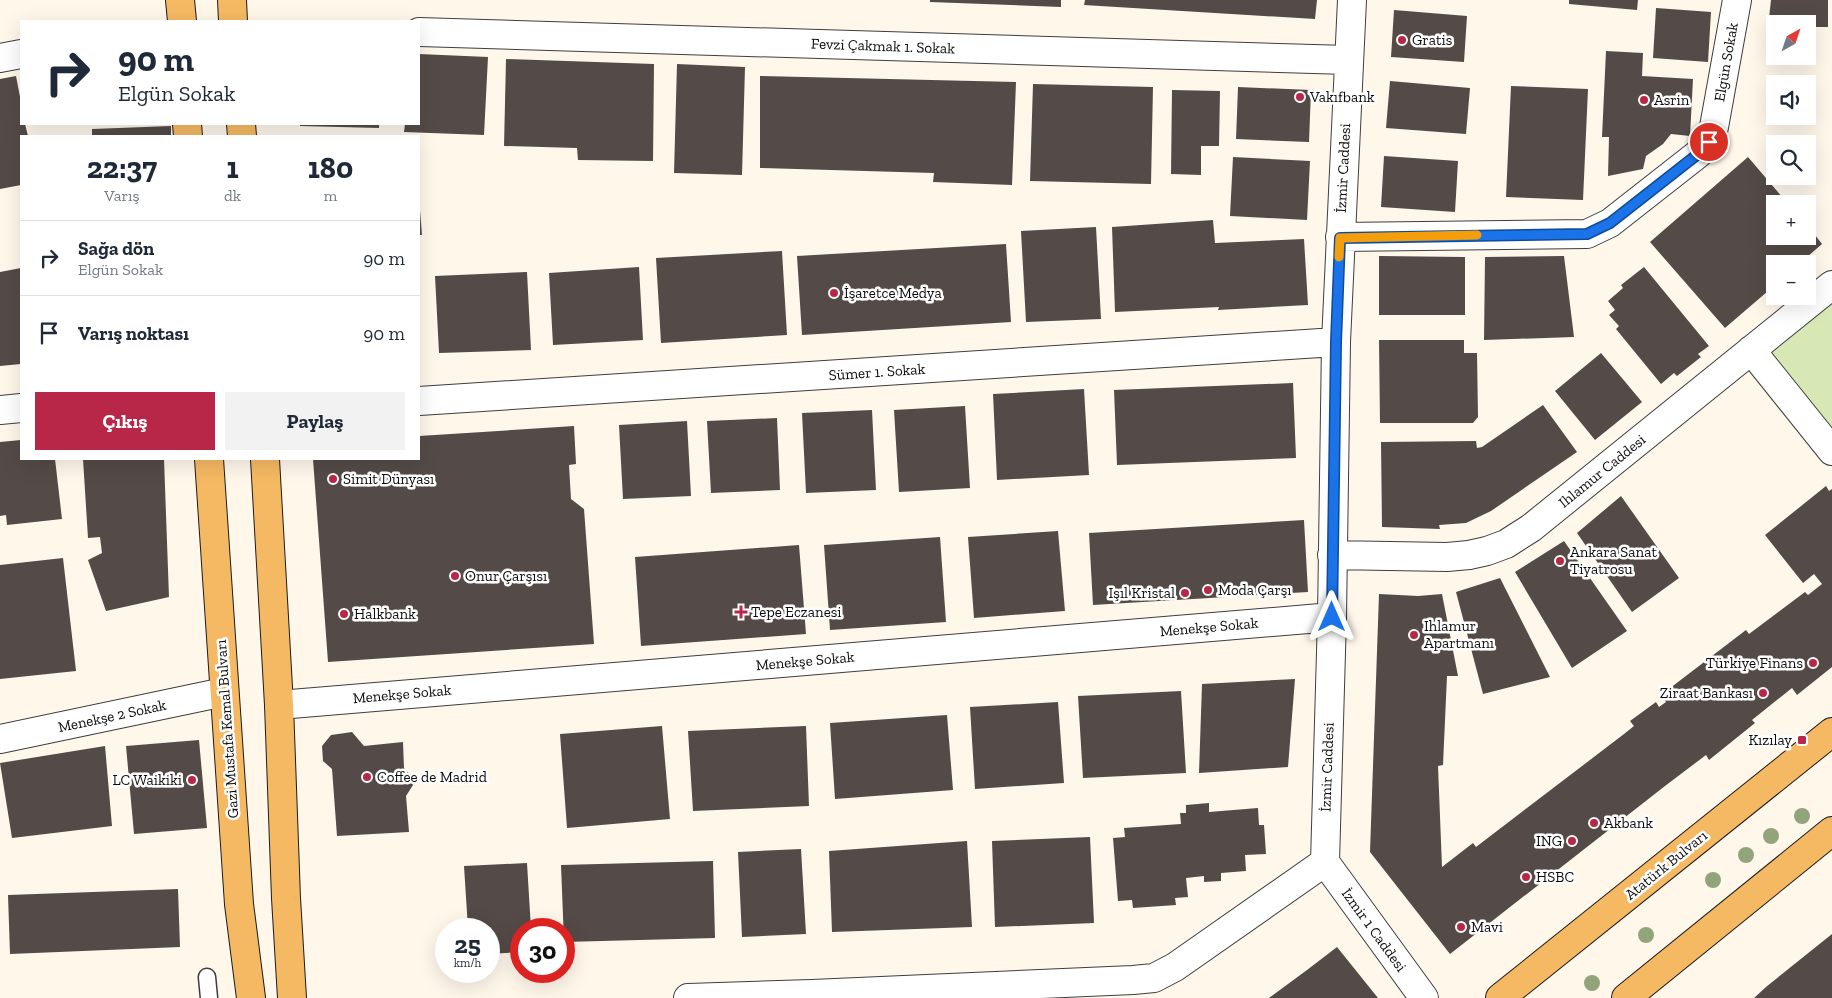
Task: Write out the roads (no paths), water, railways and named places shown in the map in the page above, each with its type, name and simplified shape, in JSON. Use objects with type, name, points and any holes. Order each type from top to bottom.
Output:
[{"type":"main road","points":[[180,0],[182,20]]},
{"type":"main road","points":[[232,0],[233,20]]},
{"type":"main road","name":"Gazi Mustafa Kemal Bulvarı","points":[[209,460],[239,904],[251,998]]},
{"type":"main road","points":[[265,460],[279,704],[286,898],[292,998]]},
{"type":"main road","name":"Atatürk Bulvarı","points":[[1500,998],[1832,732]]},
{"type":"main road","points":[[1626,998],[1832,831]]},
{"type":"street","name":"İzmir Caddesi","points":[[1324,862],[1332,617],[1336,342],[1352,0]]},
{"type":"street","name":"Elgün Sokak","points":[[1340,238],[1587,234],[1610,223],[1698,154],[1709,142],[1714,127],[1738,0]]},
{"type":"street","name":"Fevzi Çakmak 1. Sokak","points":[[420,32],[1348,60]]},
{"type":"street","points":[[0,58],[20,54]]},
{"type":"street","name":"Ihlamur Caddesi","points":[[1332,555],[1447,557],[1469,555],[1506,544],[1532,528],[1832,285]]},
{"type":"street","name":"Sümer 1. Sokak","points":[[420,401],[1336,342]]},
{"type":"street","points":[[1751,350],[1832,451]]},
{"type":"street","points":[[0,410],[20,408]]},
{"type":"street","name":"Menekşe Sokak","points":[[279,704],[1332,617]]},
{"type":"street","name":"Menekşe 2 Sokak","points":[[0,739],[224,692]]},
{"type":"street","points":[[688,998],[1104,982],[1154,978],[1176,967],[1324,862]]},
{"type":"street","name":"İzmir 1 Caddesi","points":[[1324,862],[1424,998]]},
{"type":"lane","points":[[207,977],[209,998]]},
{"type":"place","name":"Gratis","points":[[1402,40]]},
{"type":"place","name":"Vakıfbank","points":[[1300,97]]},
{"type":"place","name":"Asrin","points":[[1644,100]]},
{"type":"place","name":"İşaretce Medya","points":[[834,293]]},
{"type":"place","name":"Simit Dünyası","points":[[333,479]]},
{"type":"place","name":"Ankara Sanat Tiyatrosu","points":[[1560,561]]},
{"type":"place","name":"Onur Çarşısı","points":[[455,576]]},
{"type":"place","name":"Moda Çarşı","points":[[1208,590]]},
{"type":"place","name":"Işıl Kristal","points":[[1185,593]]},
{"type":"place","name":"Tepe Eczanesi","points":[[741,612]]},
{"type":"place","name":"Halkbank","points":[[344,614]]},
{"type":"place","name":"Ihlamur Apartmanı","points":[[1414,635]]},
{"type":"place","name":"Türkiye Finans","points":[[1813,663]]},
{"type":"place","name":"Ziraat Bankası","points":[[1763,693]]},
{"type":"place","name":"Kızılay","points":[[1802,740]]},
{"type":"place","name":"Coffee de Madrid","points":[[367,777]]},
{"type":"place","name":"LC Waikiki","points":[[192,780]]},
{"type":"place","name":"Akbank","points":[[1594,823]]},
{"type":"place","name":"ING","points":[[1572,841]]},
{"type":"place","name":"HSBC","points":[[1526,877]]},
{"type":"place","name":"Mavi","points":[[1461,927]]}]
